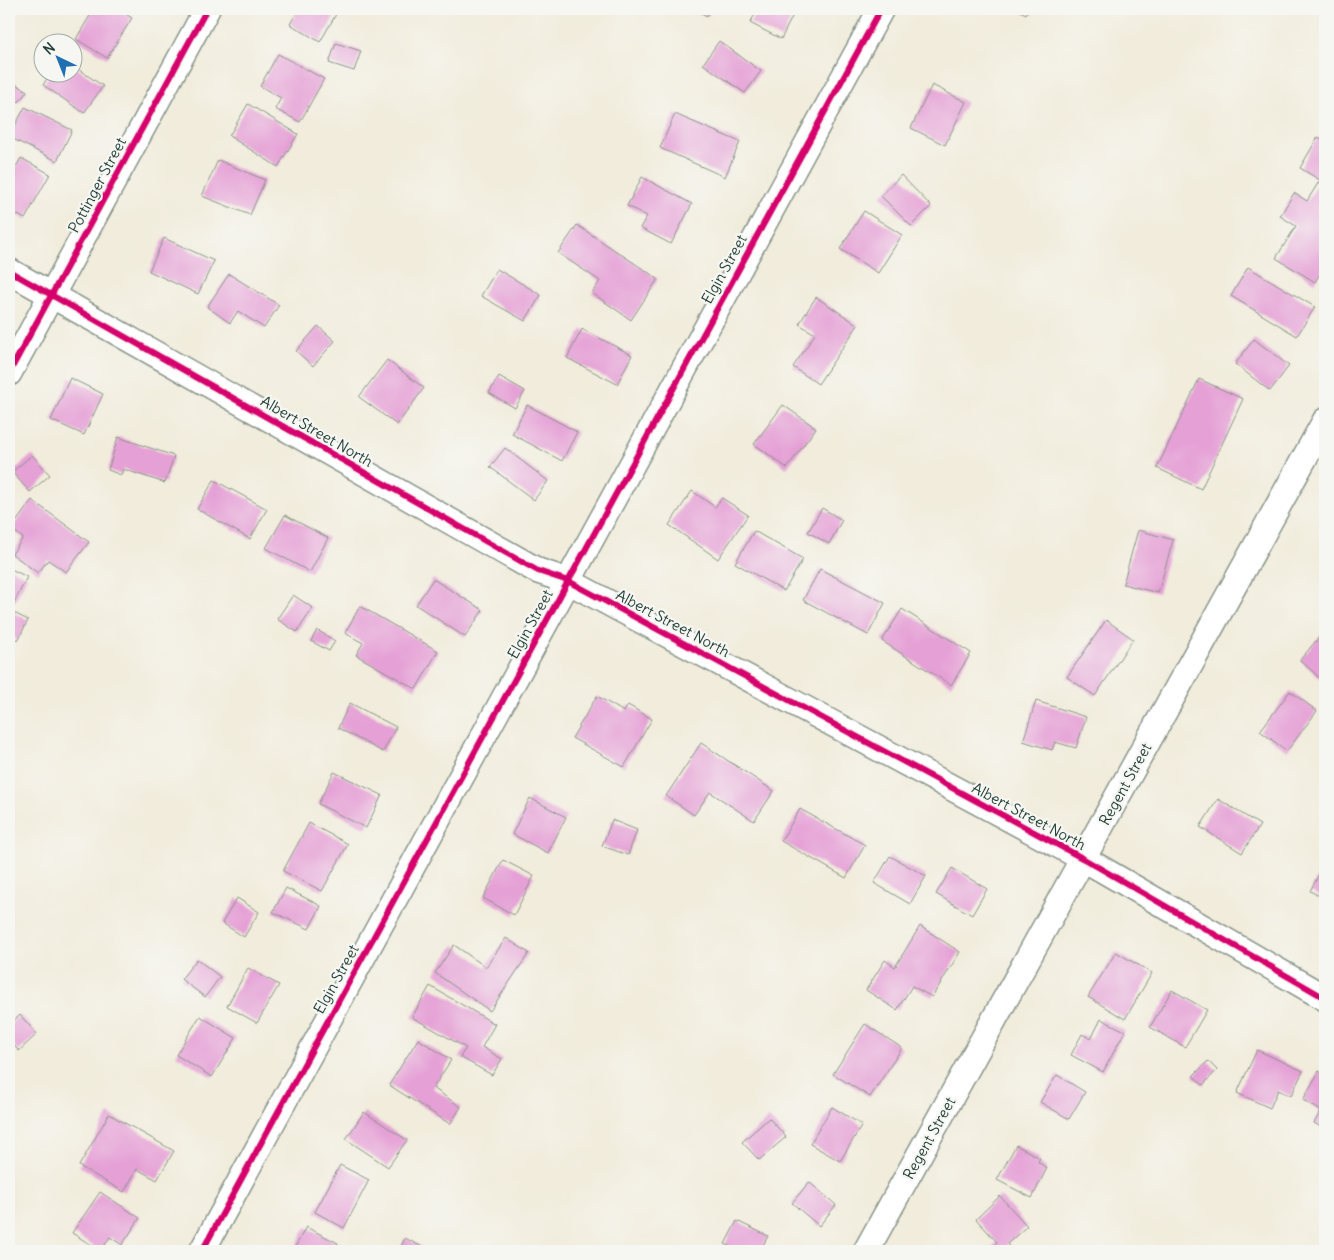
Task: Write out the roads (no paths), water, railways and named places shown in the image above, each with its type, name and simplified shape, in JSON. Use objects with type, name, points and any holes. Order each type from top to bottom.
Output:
[{"type":"street","name":"Pottinger Street","points":[[9,373],[207,9]]},
{"type":"street","name":"Elgin Street","points":[[202,1251],[880,9]]},
{"type":"street","name":"Albert Street North","points":[[9,271],[538,571],[568,581],[1084,859],[1325,998]]},
{"type":"street","name":"Regent Street","points":[[866,1251],[1325,421]]}]
